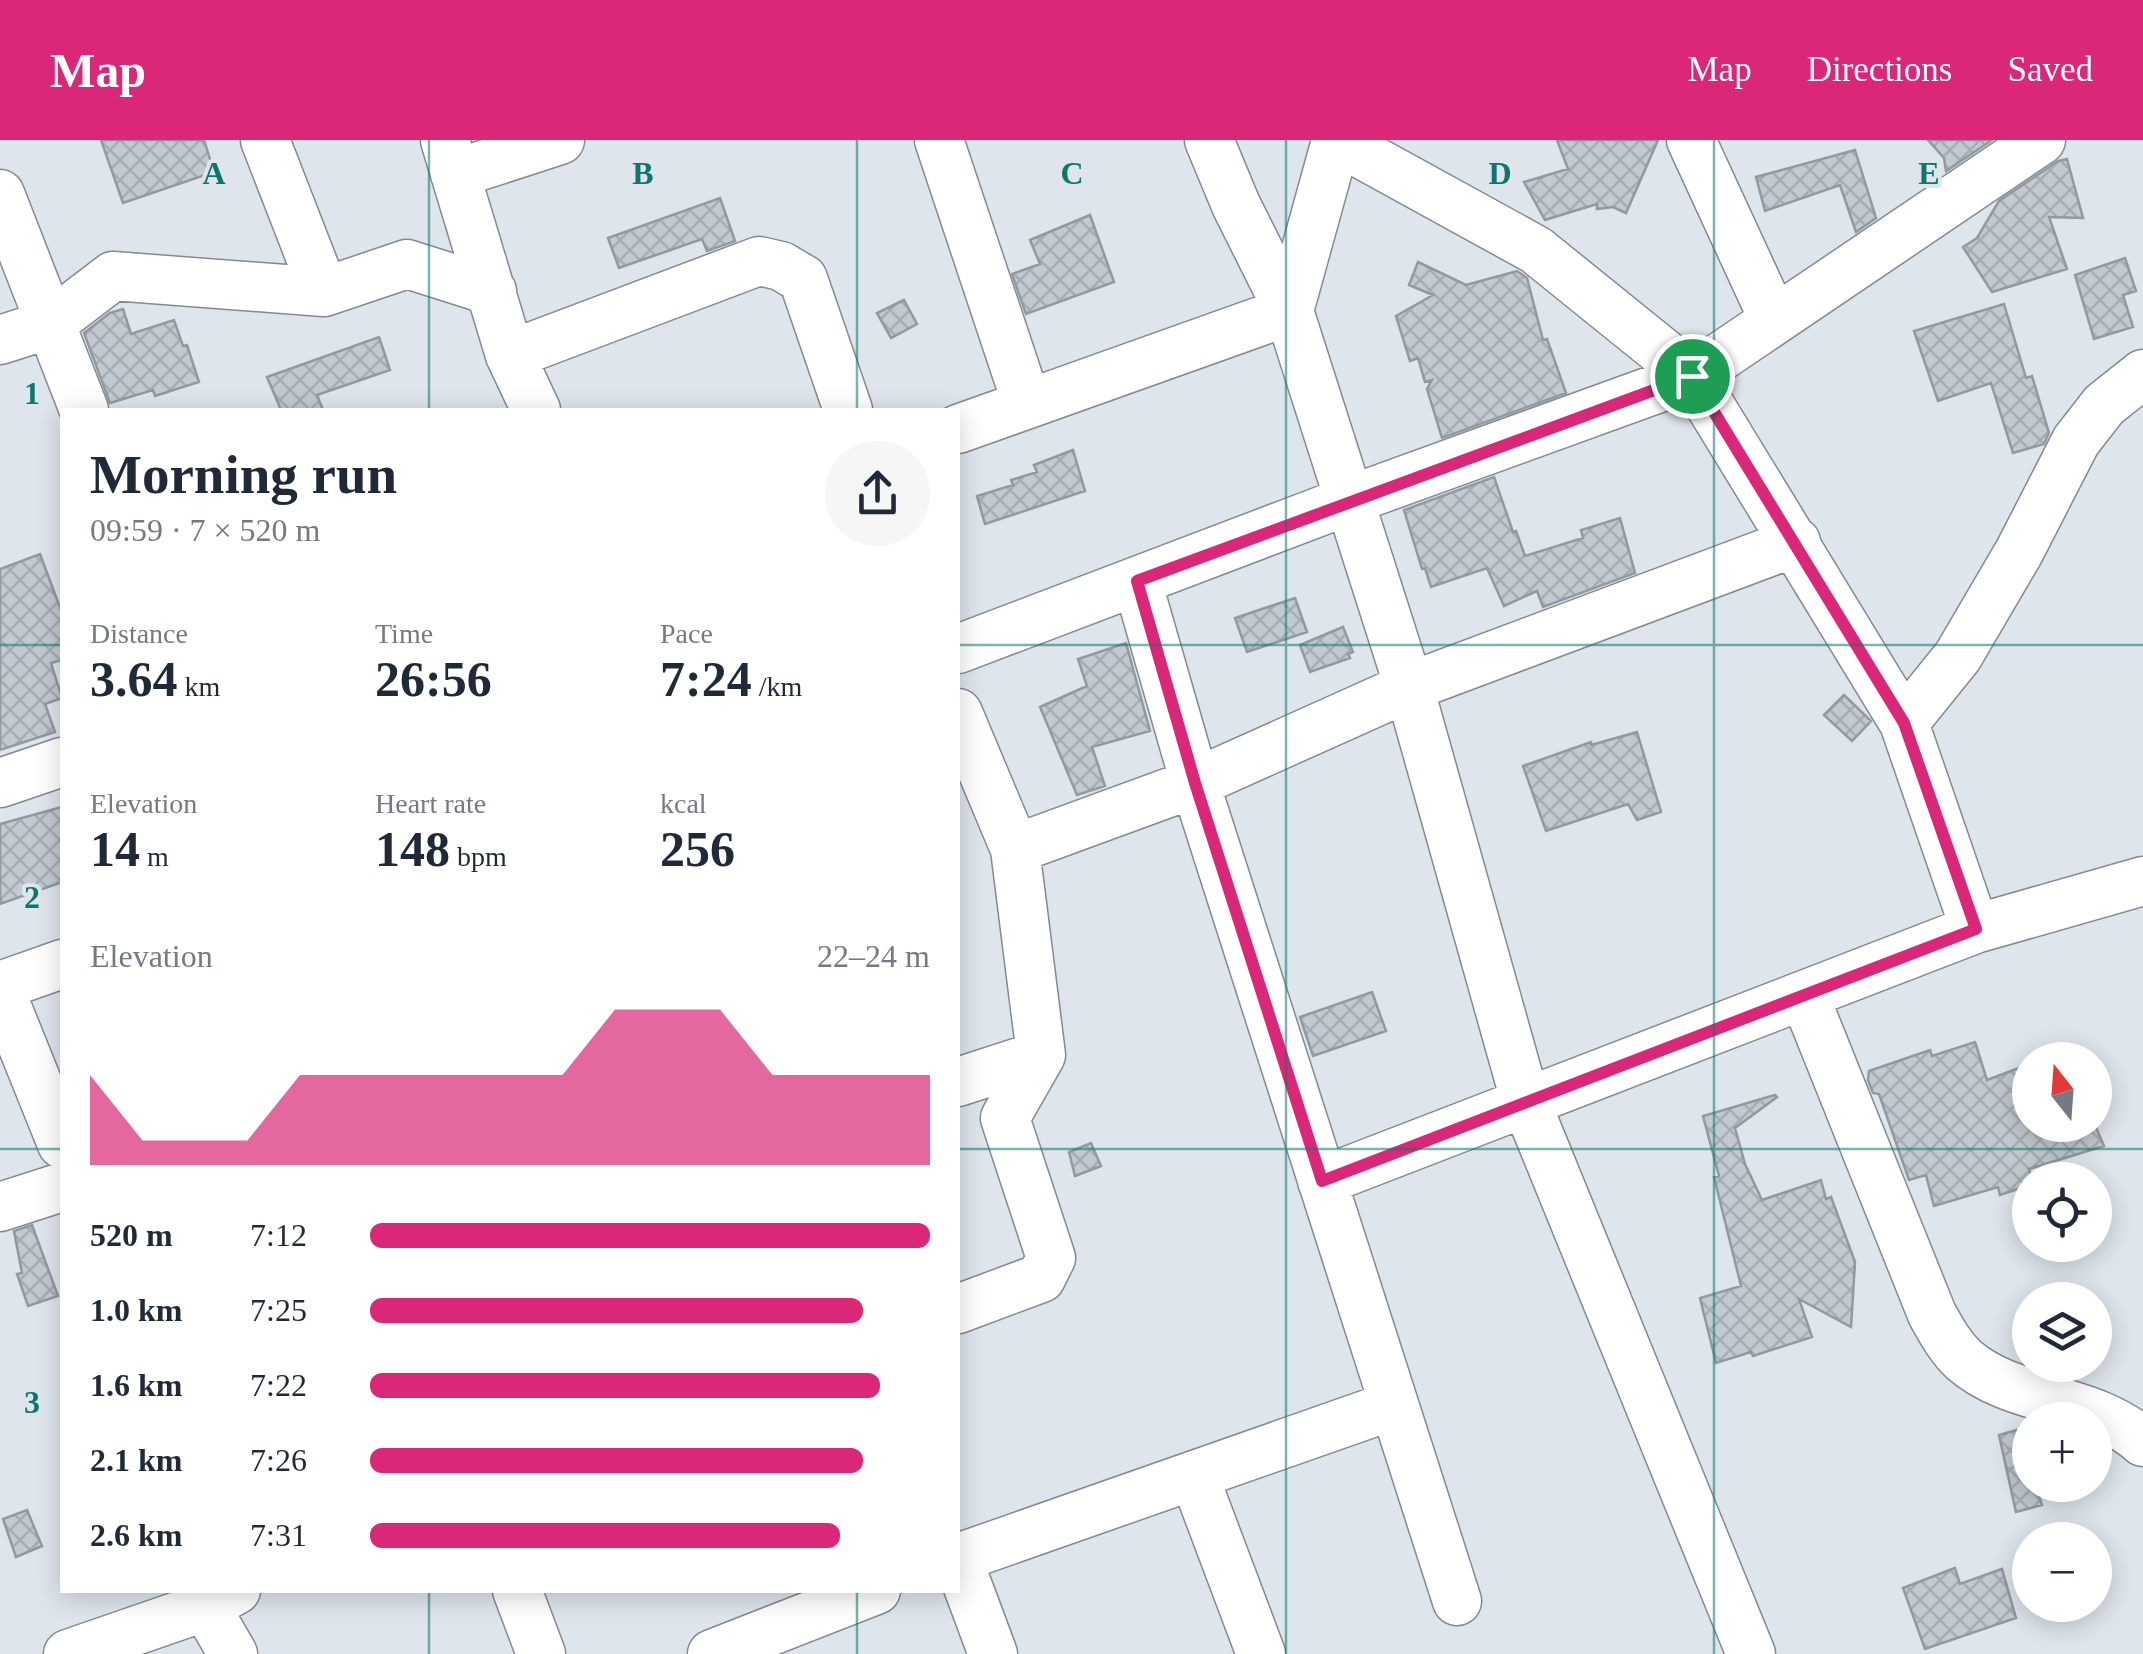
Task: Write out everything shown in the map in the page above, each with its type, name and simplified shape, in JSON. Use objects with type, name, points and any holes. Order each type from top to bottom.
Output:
[{"type":"street","points":[[265,140],[324,292]]},
{"type":"street","points":[[535,408],[510,355],[450,157],[560,140]]},
{"type":"street","points":[[939,140],[1027,404]]},
{"type":"street","points":[[1210,140],[1236,205],[1289,311],[1408,687],[1525,1100],[1751,1654]]},
{"type":"street","points":[[1289,311],[1336,140],[1536,250],[1692,376],[1904,723],[1976,929]]},
{"type":"street","points":[[1691,140],[1774,320]]},
{"type":"street","points":[[960,648],[1692,376],[2041,140]]},
{"type":"street","points":[[0,194],[83,408]]},
{"type":"street","points":[[510,355],[759,261],[781,266],[802,280],[847,408]]},
{"type":"street","points":[[0,340],[50,324],[113,276],[324,292],[407,264],[492,292]]},
{"type":"street","points":[[960,428],[1289,311]]},
{"type":"street","points":[[1904,723],[1968,640],[2020,552],[2076,442],[2104,405],[2143,374]]},
{"type":"street","points":[[1016,850],[1195,783],[1408,687],[1796,542]]},
{"type":"street","points":[[1137,581],[1195,783],[1457,1602]]},
{"type":"street","points":[[960,718],[1016,850],[1041,1054],[1005,1118],[1051,1258],[1041,1278],[960,1308]]},
{"type":"street","points":[[0,783],[60,763]]},
{"type":"street","points":[[1322,1181],[1976,929],[2143,881]]},
{"type":"street","points":[[60,965],[0,988],[60,1139]]},
{"type":"street","points":[[1804,995],[1932,1314],[1951,1346],[1962,1359],[1992,1378],[2112,1420],[2143,1442]]},
{"type":"street","points":[[960,1081],[1041,1054]]},
{"type":"street","points":[[0,1207],[60,1188]]},
{"type":"street","points":[[960,1558],[1394,1405]]},
{"type":"street","points":[[1194,1476],[1261,1654]]},
{"type":"street","points":[[960,1564],[993,1654]]},
{"type":"street","points":[[518,1593],[541,1654]]},
{"type":"street","points":[[733,1650],[869,1593]]},
{"type":"street","points":[[68,1654],[213,1595],[233,1654]]},
{"type":"building","points":[[101,140],[204,140],[214,172],[123,203]]},
{"type":"building","points":[[1557,140],[1658,140],[1626,213],[1613,207],[1597,209],[1597,204],[1545,220],[1524,182],[1568,169]]},
{"type":"building","points":[[1928,140],[1992,140],[1946,171],[1944,158]]},
{"type":"building","points":[[1855,150],[1876,218],[1856,232],[1840,185],[1765,211],[1756,177]]},
{"type":"building","points":[[2067,159],[2083,218],[2049,217],[2067,269],[1992,292],[1963,247],[1977,238],[1999,201],[2058,161]]},
{"type":"building","points":[[720,198],[735,241],[707,251],[702,239],[619,268],[608,238]]},
{"type":"building","points":[[1090,215],[1114,282],[1026,314],[1012,274],[1040,264],[1030,240]]},
{"type":"building","points":[[2125,258],[2136,291],[2123,295],[2133,327],[2094,339],[2075,275]]},
{"type":"building","points":[[1418,262],[1466,285],[1517,271],[1527,278],[1543,340],[1547,339],[1566,393],[1442,438],[1427,389],[1432,380],[1425,382],[1418,358],[1410,361],[1396,316],[1433,295],[1409,285]]},
{"type":"building","points":[[904,300],[917,324],[891,338],[877,313]]},
{"type":"building","points":[[2004,304],[2026,378],[2032,376],[2049,433],[2044,444],[2013,453],[1991,383],[1938,401],[1914,331]]},
{"type":"building","points":[[123,309],[131,334],[174,320],[199,382],[155,396],[153,390],[110,403],[84,333],[110,313]]},
{"type":"building","points":[[379,337],[390,370],[317,395],[322,408],[280,408],[267,377]]},
{"type":"building","points":[[1073,450],[1085,491],[985,524],[977,496],[1013,485],[1011,480],[1037,472],[1034,465]]},
{"type":"building","points":[[1494,477],[1525,556],[1583,538],[1581,530],[1620,518],[1635,573],[1543,607],[1537,591],[1504,606],[1487,568],[1431,587],[1404,510]]},
{"type":"building","points":[[40,554],[60,608],[60,661],[51,663],[60,699],[45,704],[55,732],[0,750],[0,569]]},
{"type":"building","points":[[1295,598],[1307,632],[1247,652],[1235,618]]},
{"type":"building","points":[[1343,627],[1353,652],[1348,654],[1350,658],[1310,672],[1300,645]]},
{"type":"building","points":[[1126,643],[1150,731],[1092,747],[1105,786],[1077,795],[1040,707],[1087,686],[1078,659]]},
{"type":"building","points":[[1844,695],[1871,721],[1852,741],[1824,715]]},
{"type":"building","points":[[1637,732],[1661,812],[1637,820],[1628,804],[1546,831],[1523,766],[1591,742]]},
{"type":"building","points":[[60,808],[60,883],[0,904],[0,824]]},
{"type":"building","points":[[1372,992],[1386,1031],[1313,1056],[1300,1017]]},
{"type":"building","points":[[1975,1042],[1987,1080],[2012,1071],[2012,1142],[2102,1142],[2104,1146],[2052,1162],[2012,1162],[2012,1191],[2000,1195],[1998,1187],[1934,1206],[1926,1175],[1909,1180],[1879,1094],[1873,1093],[1868,1080],[1869,1071],[1930,1050],[1932,1056]]},
{"type":"building","points":[[1775,1095],[1735,1128],[1745,1164],[1762,1200],[1821,1180],[1855,1262],[1851,1327],[1799,1299],[1812,1337],[1716,1363],[1700,1298],[1741,1286],[1703,1116]]},
{"type":"building","points":[[1091,1143],[1101,1166],[1075,1176],[1069,1152]]},
{"type":"building","points":[[32,1225],[58,1296],[28,1306],[17,1274],[22,1273],[14,1231]]},
{"type":"building","points":[[2012,1431],[2012,1494],[1999,1435]]},
{"type":"building","points":[[2014,1502],[2042,1505],[2016,1512]]},
{"type":"building","points":[[27,1510],[42,1546],[16,1557],[3,1519]]},
{"type":"building","points":[[1955,1568],[1960,1584],[2002,1569],[2012,1619],[1925,1649],[1903,1588]]},
{"type":"route","points":[[1692,376],[1904,723],[1976,929],[1322,1181],[1195,783],[1137,581],[1692,376]]}]
